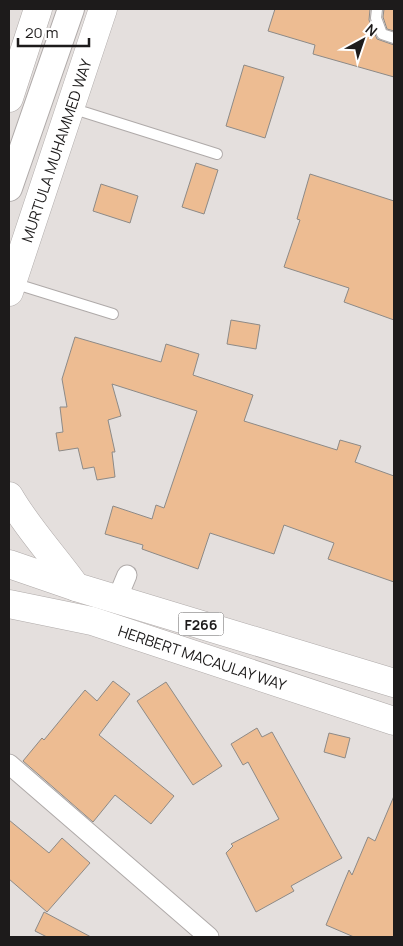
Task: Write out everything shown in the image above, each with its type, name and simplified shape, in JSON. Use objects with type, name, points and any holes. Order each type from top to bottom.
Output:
[{"type":"main road","points":[[9,98],[38,9]]},
{"type":"main road","name":"MURTULA MUHAMMED WAY","points":[[9,188],[72,9]]},
{"type":"main road","name":"MURTULA MUHAMMED WAY","points":[[10,287],[103,9]]},
{"type":"main road","points":[[9,496],[26,524],[55,558],[76,587]]},
{"type":"main road","name":"HERBERT MACAULAY WAY","points":[[9,564],[76,587],[122,587],[394,684]]},
{"type":"main road","name":"HERBERT MACAULAY WAY","points":[[13,609],[92,621],[394,721]]},
{"type":"street","points":[[9,764],[209,937]]},
{"type":"lane","points":[[377,9],[376,18],[382,34],[394,38]]},
{"type":"lane","points":[[70,108],[217,154]]},
{"type":"lane","points":[[10,287],[113,314]]},
{"type":"building","points":[[275,9],[370,9],[369,20],[377,39],[394,45],[394,77],[313,54],[315,45],[268,31]]},
{"type":"building","points":[[384,9],[394,9],[394,31],[387,29],[383,17]]},
{"type":"building","points":[[244,65],[284,77],[265,138],[226,126]]},
{"type":"building","points":[[196,163],[218,170],[204,214],[182,207]]},
{"type":"building","points":[[310,174],[394,201],[394,320],[344,302],[349,288],[284,267],[300,220],[297,219]]},
{"type":"building","points":[[101,184],[138,196],[130,223],[93,211]]},
{"type":"building","points":[[231,320],[260,325],[256,349],[227,344]]},
{"type":"building","points":[[75,337],[161,362],[166,344],[199,354],[193,375],[253,395],[244,421],[337,450],[340,440],[361,446],[355,462],[394,476],[394,582],[328,559],[334,543],[284,525],[274,554],[210,533],[198,569],[142,549],[143,545],[105,534],[113,506],[152,519],[156,505],[164,508],[197,411],[112,384],[121,416],[108,420],[115,452],[112,452],[115,477],[97,480],[94,467],[83,469],[78,448],[59,451],[56,433],[63,432],[60,407],[67,407],[62,379]]},
{"type":"building","points":[[113,681],[130,694],[99,735],[174,796],[151,824],[115,795],[93,822],[23,761],[42,738],[44,740],[85,690],[97,701]]},
{"type":"building","points":[[166,682],[222,766],[193,785],[137,701]]},
{"type":"building","points":[[257,728],[262,737],[272,732],[342,858],[291,886],[294,891],[256,912],[226,853],[233,846],[231,844],[279,819],[248,762],[243,765],[231,744]]},
{"type":"building","points":[[329,733],[350,738],[345,758],[324,752]]},
{"type":"building","points":[[394,796],[394,937],[354,937],[326,925],[349,870],[352,875],[368,837],[375,841]]},
{"type":"building","points":[[9,820],[49,853],[62,838],[90,863],[47,912],[9,879]]},
{"type":"building","points":[[44,912],[91,937],[47,937],[35,931]]}]
